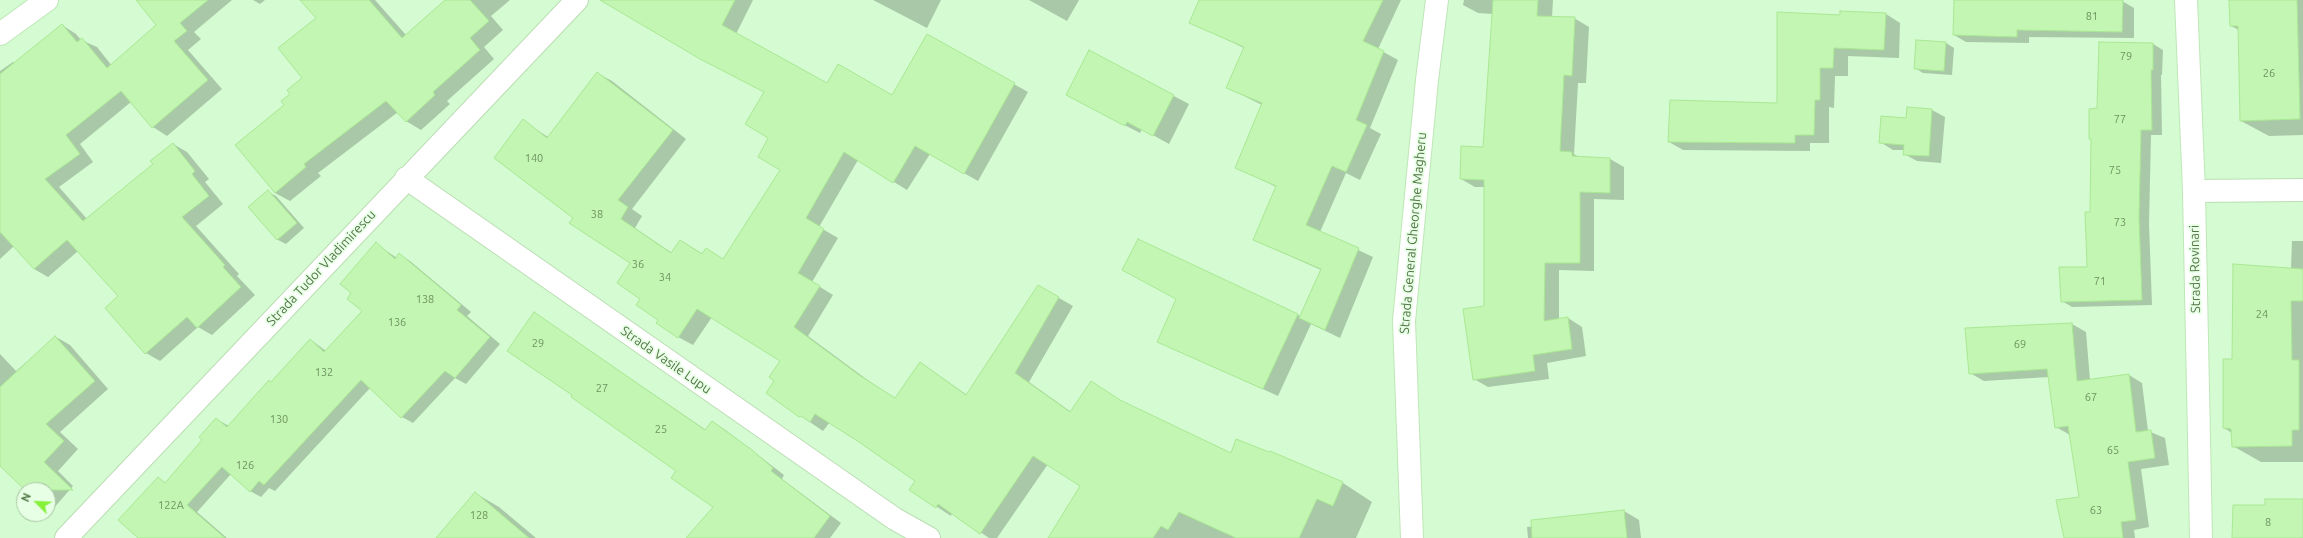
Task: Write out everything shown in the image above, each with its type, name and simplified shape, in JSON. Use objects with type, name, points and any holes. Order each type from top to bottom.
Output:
[{"type":"street","points":[[0,34],[47,0]]},
{"type":"street","name":"Strada Tudor Vladimirescu","points":[[72,536],[406,178],[577,0]]},
{"type":"street","name":"Strada General Gheorghe Magheru","points":[[1412,538],[1404,321],[1426,88],[1437,0]]},
{"type":"street","name":"Strada Rovinari","points":[[2186,0],[2194,191],[2201,538]]},
{"type":"street","name":"Strada Vasile Lupu","points":[[406,178],[889,515],[929,538]]},
{"type":"street","points":[[2194,191],[2303,190]]},
{"type":"shaded area","points":[[0,0],[2303,0],[2303,538],[0,538]]},
{"type":"building","points":[[136,0],[208,0],[180,23],[187,31],[174,41],[208,80],[152,128],[121,91],[66,135],[80,154],[45,179],[83,221],[153,164],[150,161],[173,143],[195,171],[192,174],[209,196],[182,217],[225,265],[223,267],[241,287],[197,328],[187,317],[145,354],[105,308],[118,296],[67,240],[34,269],[0,232],[0,74],[62,24],[77,42],[82,38],[107,68],[156,25]]},
{"type":"building","points":[[300,0],[369,0],[402,38],[445,0],[470,0],[489,21],[470,38],[480,50],[433,92],[435,95],[406,122],[386,101],[304,164],[306,167],[275,193],[235,145],[284,105],[281,101],[290,94],[287,90],[302,78],[278,48],[316,18]]},
{"type":"building","points":[[600,0],[735,0],[722,25],[827,83],[838,64],[892,95],[927,34],[1015,83],[964,174],[915,146],[893,183],[844,152],[806,218],[824,229],[798,273],[820,286],[794,327],[859,375],[895,398],[920,362],[966,395],[1038,285],[1059,297],[1015,373],[1070,412],[1091,381],[1120,400],[1231,453],[1236,439],[1269,452],[1270,451],[1343,482],[1333,506],[1317,499],[1299,538],[1236,538],[1179,512],[1168,530],[1161,526],[1153,538],[1048,538],[1080,486],[1033,456],[980,534],[938,504],[936,508],[909,490],[915,481],[859,442],[815,414],[810,422],[801,416],[799,417],[766,393],[774,381],[769,377],[780,361],[697,309],[678,338],[656,323],[658,320],[636,305],[640,299],[617,283],[630,263],[569,223],[573,218],[494,158],[523,119],[547,138],[597,72],[673,130],[618,200],[628,207],[621,219],[671,253],[680,240],[702,254],[706,248],[723,259],[780,170],[758,157],[768,138],[745,124],[764,92],[700,59]]},
{"type":"building","points":[[1199,0],[1383,0],[1363,41],[1384,51],[1356,120],[1367,125],[1346,172],[1332,166],[1306,225],[1359,248],[1325,330],[1299,318],[1321,269],[1253,240],[1276,186],[1235,168],[1262,103],[1226,88],[1244,47],[1189,23]]},
{"type":"building","points":[[1493,0],[1538,0],[1537,16],[1575,17],[1572,76],[1564,75],[1560,151],[1572,152],[1572,156],[1610,158],[1610,193],[1580,192],[1580,263],[1545,263],[1544,321],[1568,317],[1572,349],[1533,355],[1535,371],[1473,380],[1463,309],[1484,306],[1484,180],[1460,179],[1461,146],[1483,147]]},
{"type":"building","points":[[1954,0],[2123,0],[2122,32],[2017,30],[2017,37],[1953,35]]},
{"type":"building","points":[[2229,0],[2297,0],[2300,119],[2240,121],[2238,26],[2230,26]]},
{"type":"building","points":[[1840,11],[1886,13],[1884,50],[1834,48],[1833,68],[1820,68],[1820,100],[1815,100],[1814,135],[1795,135],[1795,143],[1668,142],[1670,100],[1777,103],[1777,12],[1840,15]]},
{"type":"building","points":[[1916,40],[1946,42],[1944,71],[1914,69]]},
{"type":"building","points":[[2099,42],[2153,43],[2153,70],[2151,70],[2152,130],[2141,130],[2139,218],[2142,300],[2061,302],[2059,267],[2087,267],[2085,212],[2090,212],[2091,139],[2089,139],[2089,109],[2097,108]]},
{"type":"building","points":[[1089,50],[1174,95],[1153,136],[1127,122],[1125,126],[1066,95]]},
{"type":"building","points":[[1907,107],[1932,109],[1929,156],[1903,155],[1904,145],[1879,143],[1881,116],[1906,118]]},
{"type":"building","points":[[268,190],[297,223],[277,240],[248,207]]},
{"type":"building","points":[[1138,239],[1298,314],[1263,389],[1157,342],[1176,299],[1122,270]]},
{"type":"building","points":[[376,242],[395,259],[399,253],[461,305],[457,310],[490,337],[455,378],[445,371],[401,418],[361,380],[264,485],[259,481],[250,492],[222,467],[187,505],[225,538],[138,538],[118,520],[158,477],[165,483],[202,440],[199,437],[216,418],[227,427],[269,380],[271,382],[310,339],[324,352],[362,311],[347,299],[351,293],[340,284]]},
{"type":"building","points":[[2233,264],[2303,269],[2303,301],[2291,301],[2292,360],[2299,360],[2299,430],[2292,430],[2292,446],[2232,447],[2231,429],[2223,428],[2223,359],[2232,359]]},
{"type":"building","points":[[534,312],[705,430],[712,421],[752,450],[773,468],[771,471],[830,516],[814,538],[686,538],[713,507],[671,478],[676,471],[571,397],[572,395],[507,351]]},
{"type":"building","points":[[2072,323],[2077,381],[2129,374],[2136,432],[2151,430],[2155,458],[2128,462],[2136,520],[2121,522],[2123,538],[2064,538],[2056,500],[2079,497],[2068,426],[2055,428],[2047,369],[1969,374],[1965,328]]},
{"type":"building","points":[[55,336],[95,381],[46,424],[64,441],[44,462],[73,490],[56,490],[56,482],[17,482],[0,466],[0,387]]},
{"type":"building","points":[[475,492],[529,538],[436,538]]},
{"type":"building","points":[[2265,499],[2303,499],[2303,538],[2232,538],[2233,505],[2265,505]]},
{"type":"building","points":[[1624,510],[1627,538],[1532,538],[1531,520]]}]
